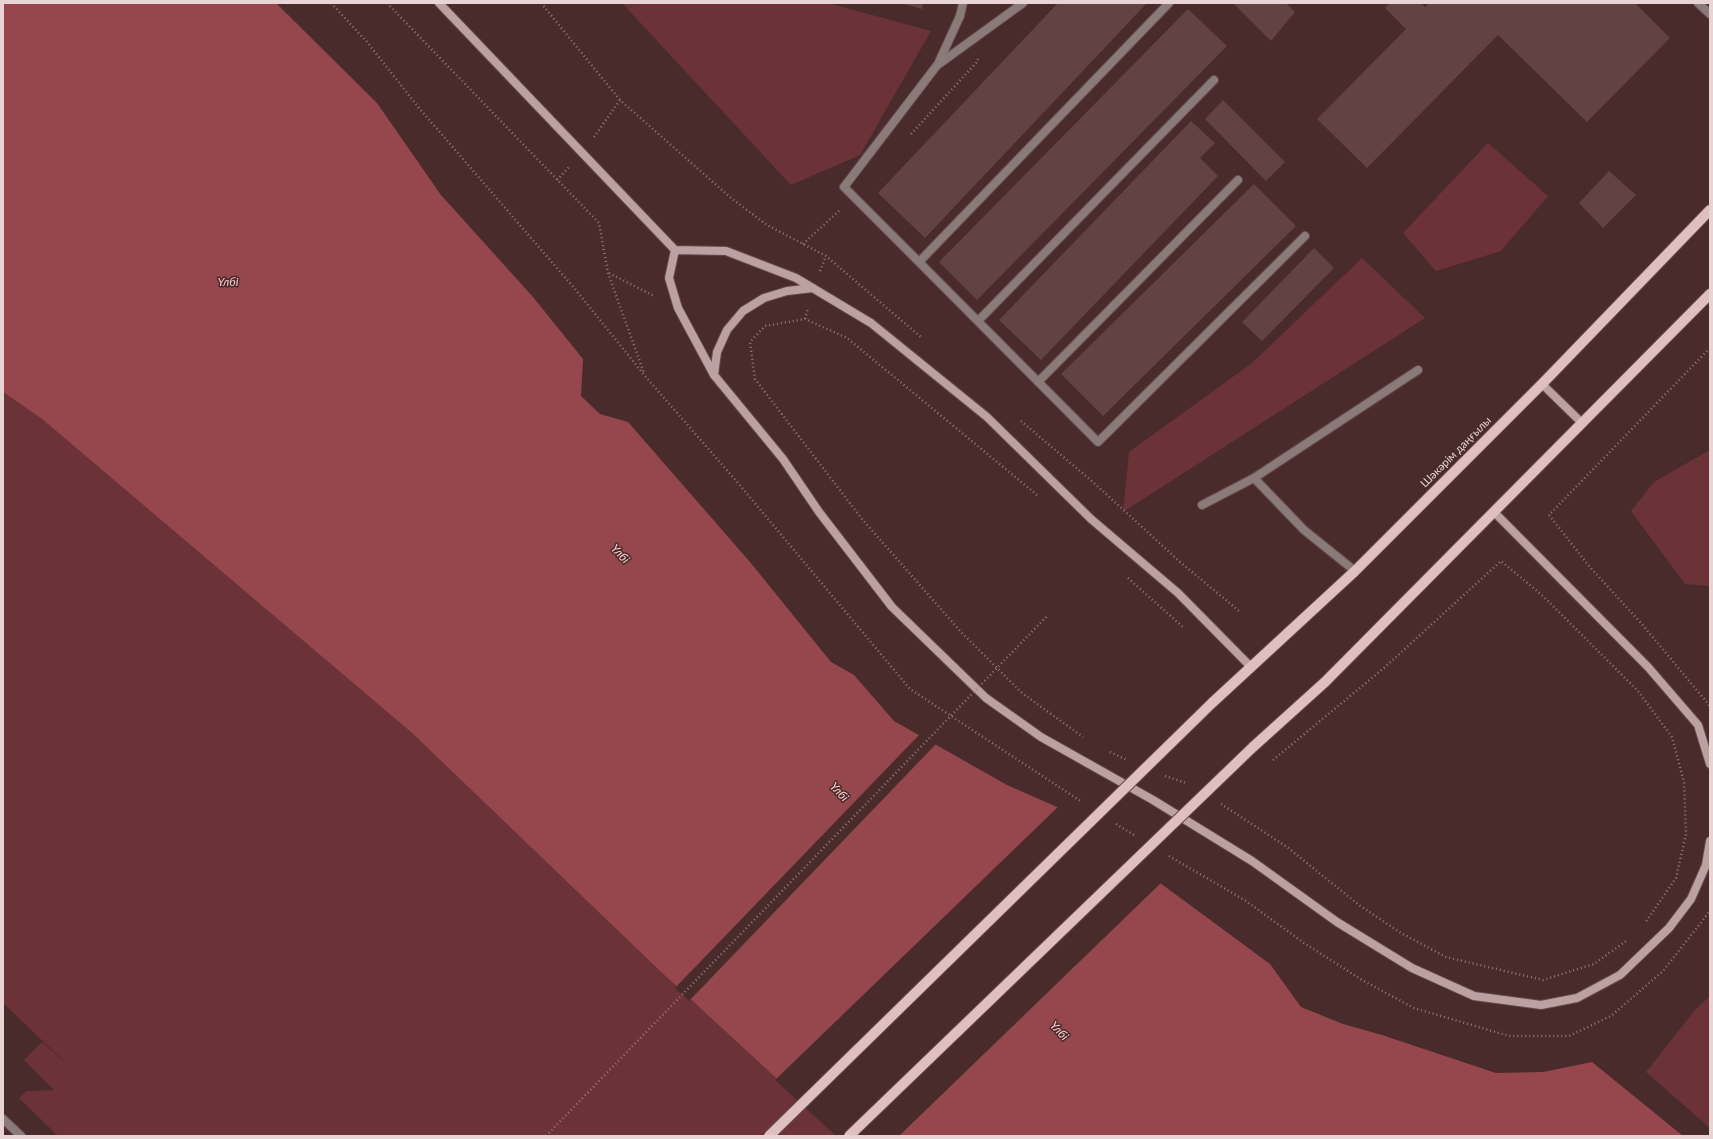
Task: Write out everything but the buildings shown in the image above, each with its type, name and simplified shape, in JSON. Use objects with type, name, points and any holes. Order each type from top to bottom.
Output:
[{"type":"main road","points":[[439,3],[675,250],[726,251],[796,278],[871,323],[987,417],[1091,519],[1178,593],[1250,667]]},
{"type":"main road","name":"Шәкәрім даңғылы","points":[[769,1136],[1212,703],[1355,571],[1542,384],[1710,210]]},
{"type":"main road","points":[[675,250],[669,278],[678,308],[714,375],[783,459],[819,512],[892,607],[986,698],[1041,737],[1154,800],[1252,861],[1337,922],[1412,968],[1474,996],[1541,1005],[1577,998],[1620,975],[1669,928],[1691,899],[1706,865],[1710,841]]},
{"type":"main road","points":[[714,375],[718,352],[727,330],[743,311],[764,298],[787,291],[813,288]]},
{"type":"main road","points":[[849,1136],[1253,747],[1325,682],[1710,294]]},
{"type":"main road","points":[[1542,384],[1582,423]]},
{"type":"main road","points":[[1494,512],[1648,667],[1698,725],[1710,764]]},
{"type":"street","points":[[964,3],[960,16],[938,64],[844,187],[1098,442],[1305,236]]},
{"type":"street","points":[[938,64],[1023,3]]},
{"type":"street","points":[[919,262],[1169,3]]},
{"type":"street","points":[[1698,3],[1710,14]]},
{"type":"street","points":[[978,321],[1214,80]]},
{"type":"street","points":[[1038,382],[1238,180]]},
{"type":"street","points":[[1202,506],[1254,478],[1418,370]]},
{"type":"street","points":[[1254,478],[1304,530],[1355,571]]},
{"type":"street","points":[[3,1119],[21,1136]]},
{"type":"path","points":[[331,3],[367,42],[419,108],[575,288],[645,376],[743,489],[910,689]]},
{"type":"path","points":[[387,3],[599,223],[608,273],[645,376]]},
{"type":"path","points":[[541,3],[620,100],[731,198],[767,225]]},
{"type":"path","points":[[1043,501],[847,338],[805,319],[765,326],[750,342],[755,380],[862,519],[961,632],[1022,693],[1086,739]]},
{"type":"path","points":[[1710,348],[1550,515],[1589,566],[1641,623],[1710,706]]},
{"type":"path","points":[[1273,760],[1384,668],[1501,561],[1543,596],[1638,691],[1672,737],[1684,782],[1686,834],[1676,878],[1645,924]]},
{"type":"path","points":[[1123,574],[1186,630]]},
{"type":"path","points":[[546,1136],[1048,615]]},
{"type":"path","points":[[1106,750],[1134,763]]},
{"type":"path","points":[[1162,775],[1192,785]]},
{"type":"path","points":[[1217,802],[1287,847],[1359,905],[1401,933],[1446,957],[1543,980],[1594,964],[1629,938]]},
{"type":"shaded area","points":[[622,3],[828,3],[931,31],[860,155],[791,185]]},
{"type":"shaded area","points":[[1488,143],[1548,196],[1501,251],[1436,271],[1403,233]]},
{"type":"shaded area","points":[[1362,258],[1425,318],[1123,512],[1129,452],[1252,363]]},
{"type":"shaded area","points":[[3,392],[42,419],[412,733],[660,971],[839,1136],[58,1136],[19,1098],[27,1091],[54,1090],[24,1060],[42,1042],[77,1074],[3,1003]]},
{"type":"shaded area","points":[[1710,450],[1710,586],[1685,584],[1631,511],[1654,482]]},
{"type":"shaded area","points":[[1710,996],[1710,1128],[1646,1072],[1695,1010]]},
{"type":"water","name":"Үлбі","points":[[3,3],[276,3],[377,103],[441,195],[533,297],[583,359],[581,396],[600,414],[628,422],[750,562],[831,662],[854,675],[894,721],[1007,785],[1057,807],[1270,964],[1301,1007],[1343,1024],[1382,1035],[1496,1073],[1543,1072],[1592,1062],[1683,1136],[839,1136],[660,971],[412,733],[42,419],[3,392]]},
{"type":"pier","points":[[920,734],[937,743],[689,1001],[675,988]]},
{"type":"pier","points":[[1059,806],[1162,882],[899,1136],[836,1136],[775,1080]]}]
